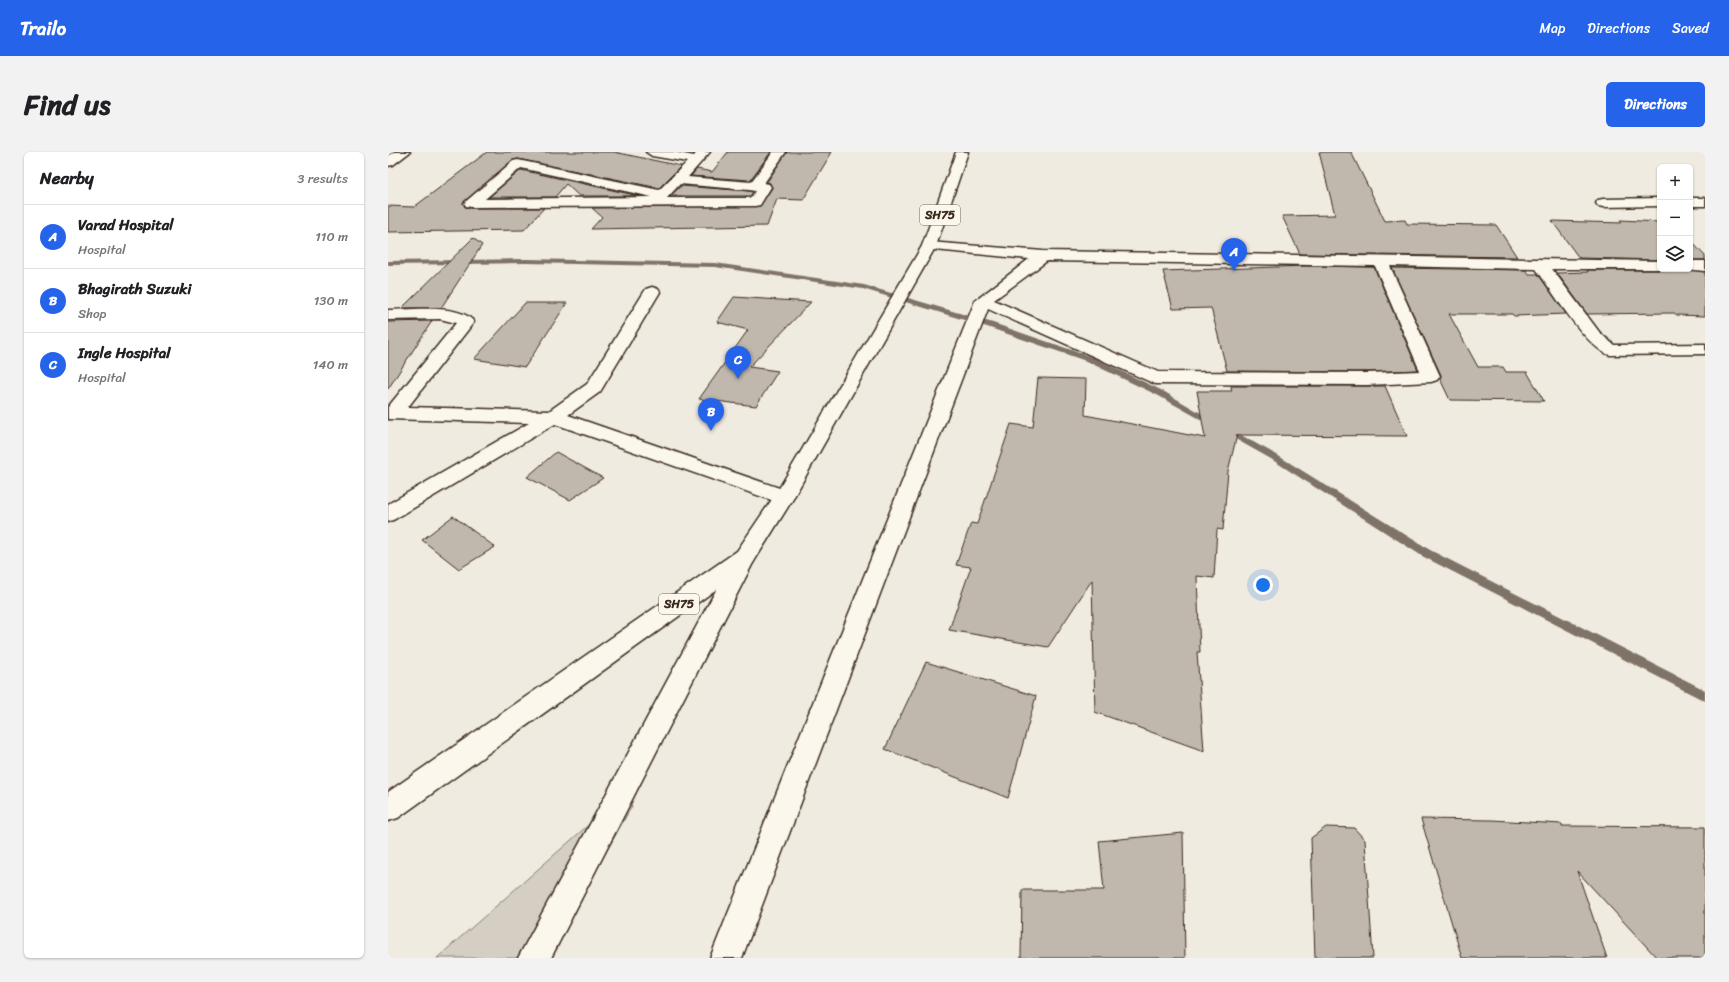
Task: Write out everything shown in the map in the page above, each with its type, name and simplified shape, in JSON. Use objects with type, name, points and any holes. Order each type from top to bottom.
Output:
[{"type":"street","points":[[388,162],[404,152]]},
{"type":"street","points":[[652,152],[701,156]]},
{"type":"street","points":[[754,187],[780,152]]},
{"type":"street","name":"SH75","points":[[388,808],[745,557],[784,497],[887,322],[929,246],[962,152]]},
{"type":"street","points":[[659,198],[701,156]]},
{"type":"street","points":[[659,198],[518,164],[471,203],[659,198],[755,202],[764,187],[677,180]]},
{"type":"street","points":[[1602,203],[1657,202]]},
{"type":"street","points":[[1693,202],[1705,202]]},
{"type":"street","points":[[929,246],[1043,256],[1657,266]]},
{"type":"street","points":[[726,958],[983,300],[1043,256]]},
{"type":"street","points":[[983,300],[1155,378],[1367,379],[1431,376],[1380,261]]},
{"type":"street","points":[[1540,264],[1594,337],[1610,350],[1705,349]]},
{"type":"street","points":[[1693,266],[1705,266]]},
{"type":"street","points":[[388,514],[554,417],[594,388],[652,292]]},
{"type":"street","points":[[388,315],[445,315],[460,317],[466,322],[391,413]]},
{"type":"street","points":[[391,413],[554,417],[784,497]]},
{"type":"street","points":[[534,958],[745,557]]},
{"type":"shaded area","points":[[627,799],[632,806],[546,958],[437,958],[611,805]]},
{"type":"building","points":[[487,152],[614,152],[681,166],[659,188],[518,159],[513,160],[463,203],[465,207],[471,208],[544,208],[524,230],[388,232],[388,206],[414,207]]},
{"type":"building","points":[[728,152],[771,152],[750,180],[691,176],[697,169],[712,172]]},
{"type":"building","points":[[787,152],[832,152],[803,200],[777,199],[767,226],[591,229],[602,217],[592,208],[760,206],[772,188],[770,183],[767,182]]},
{"type":"building","points":[[1319,152],[1351,152],[1385,221],[1405,220],[1407,224],[1496,225],[1517,257],[1300,254],[1282,216],[1335,215]]},
{"type":"building","points":[[521,170],[639,196],[579,196],[566,184],[555,197],[489,197]]},
{"type":"building","points":[[681,186],[753,192],[750,196],[670,196]]},
{"type":"building","points":[[1620,220],[1657,222],[1657,260],[1579,258],[1552,221],[1622,223]]},
{"type":"building","points":[[473,238],[482,245],[441,308],[402,308]]},
{"type":"building","points":[[1693,243],[1705,256],[1705,260],[1693,260]]},
{"type":"building","points":[[1306,266],[1374,267],[1418,370],[1367,372],[1227,371],[1211,308],[1173,309],[1163,271]]},
{"type":"building","points":[[1392,268],[1526,270],[1529,274],[1538,274],[1566,314],[1514,316],[1512,314],[1449,314],[1478,367],[1503,367],[1506,372],[1527,372],[1544,401],[1450,400],[1440,379],[1441,375]]},
{"type":"building","points":[[1587,270],[1657,270],[1657,272],[1693,272],[1693,270],[1705,272],[1705,316],[1677,315],[1674,313],[1587,314],[1557,273],[1588,272]]},
{"type":"building","points":[[734,297],[811,302],[749,367],[778,371],[756,406],[699,399],[748,330],[717,322]]},
{"type":"building","points":[[525,303],[567,303],[525,367],[474,359]]},
{"type":"building","points":[[432,321],[388,389],[388,322]]},
{"type":"building","points":[[1038,378],[1086,379],[1085,415],[1205,438],[1197,391],[1232,391],[1231,386],[1385,386],[1407,436],[1237,435],[1228,471],[1223,530],[1217,529],[1214,578],[1197,576],[1200,652],[1197,652],[1204,751],[1095,712],[1092,580],[1048,647],[949,630],[971,567],[956,565],[971,523],[977,524],[1011,424],[1033,427]]},
{"type":"building","points":[[556,452],[603,478],[570,500],[527,477]]},
{"type":"building","points":[[453,516],[495,547],[459,569],[422,540]]},
{"type":"building","points":[[926,662],[1036,696],[1008,798],[885,749]]},
{"type":"building","points":[[1421,819],[1492,820],[1562,824],[1562,826],[1705,827],[1705,958],[1657,958],[1577,871],[1607,958],[1462,958]]},
{"type":"building","points":[[1326,827],[1354,828],[1365,840],[1373,958],[1315,958],[1311,838]]},
{"type":"building","points":[[1183,833],[1185,958],[1021,958],[1022,890],[1104,890],[1099,841]]},
{"type":"waterway","points":[[388,263],[527,261],[715,265],[864,287],[990,325],[1089,359],[1160,393],[1212,422]]},
{"type":"waterway","points":[[1226,430],[1274,457],[1426,553],[1705,696]]},
{"type":"place","name":"Varad Hospital","points":[[1234,271]]},
{"type":"place","name":"Ingle Hospital","points":[[738,379]]},
{"type":"place","name":"Bhagirath Suzuki","points":[[711,431]]}]
